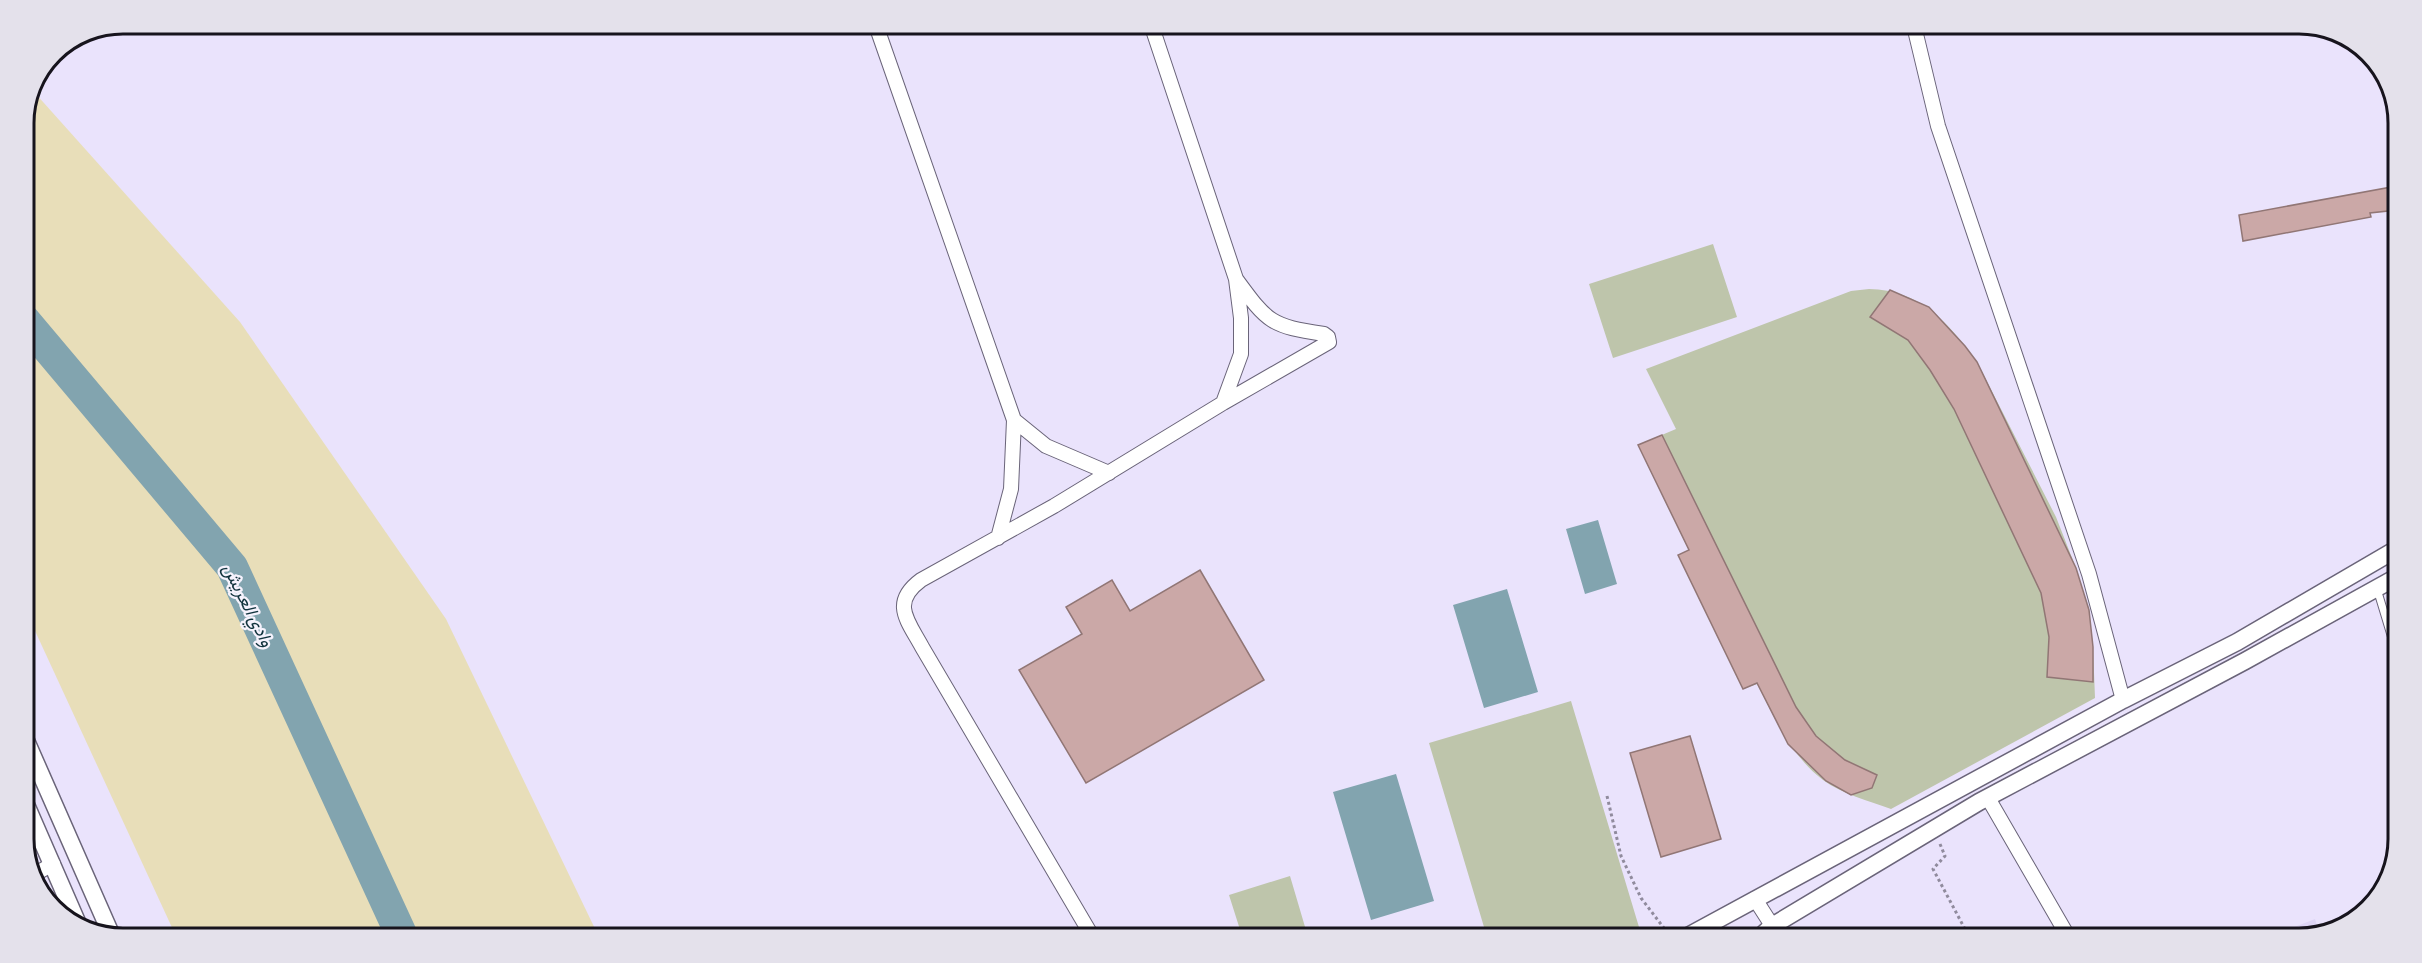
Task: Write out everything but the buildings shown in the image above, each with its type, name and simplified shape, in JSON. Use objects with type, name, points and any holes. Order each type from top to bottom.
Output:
[{"type":"street","points":[[879,34],[1014,420],[1011,489],[998,538]]},
{"type":"street","points":[[1154,34],[1236,279],[1241,318],[1241,354],[1223,403]]},
{"type":"street","points":[[1916,34],[1938,126],[2088,574],[2123,700]]},
{"type":"street","points":[[1087,928],[904,614],[903,608],[909,589],[1110,473],[1223,403],[1329,342],[1328,337],[1324,334],[1292,330],[1272,321],[1258,308],[1236,279]]},
{"type":"street","points":[[1014,420],[1046,446],[1110,473]]},
{"type":"street","points":[[1704,928],[2123,700],[2237,642],[2388,554]]},
{"type":"street","points":[[1782,928],[1933,829],[2388,582]]},
{"type":"street","points":[[35,761],[108,927]]},
{"type":"street","points":[[1988,798],[2063,928]]},
{"type":"street","points":[[35,824],[73,912]]},
{"type":"street","points":[[40,871],[53,864]]},
{"type":"street","points":[[1755,899],[1773,928]]},
{"type":"lane","points":[[2377,587],[2388,624]]},
{"type":"path","points":[[1607,796],[1621,856],[1641,898],[1664,928]]},
{"type":"path","points":[[1933,829],[1945,856],[1933,869],[1964,928]]},
{"type":"shaded area","points":[[2315,919],[2317,926],[2310,928],[2292,928]]},
{"type":"green space","points":[[1713,244],[1737,317],[1613,358],[1589,284]]},
{"type":"green space","points":[[1869,289],[1903,295],[1918,302],[1944,322],[1977,362],[2056,517],[2089,610],[2093,647],[2095,698],[1891,809],[1847,793],[1823,780],[1793,748],[1757,684],[1743,689],[1678,555],[1689,550],[1638,445],[1676,429],[1646,369],[1851,291]]},
{"type":"green space","points":[[1571,701],[1639,928],[1484,928],[1429,743]]},
{"type":"green space","points":[[1290,876],[1305,928],[1239,928],[1229,895]]},
{"type":"sand","points":[[39,97],[240,322],[446,619],[595,928],[172,928],[35,630],[34,124]]},
{"type":"water","points":[[1598,520],[1617,584],[1585,594],[1566,529]]},
{"type":"water","points":[[1507,589],[1538,692],[1484,708],[1453,605]]},
{"type":"water","points":[[1396,774],[1434,901],[1371,920],[1333,792]]},
{"type":"waterway","name":"وادي العريش","points":[[34,332],[232,567],[398,928]]}]
